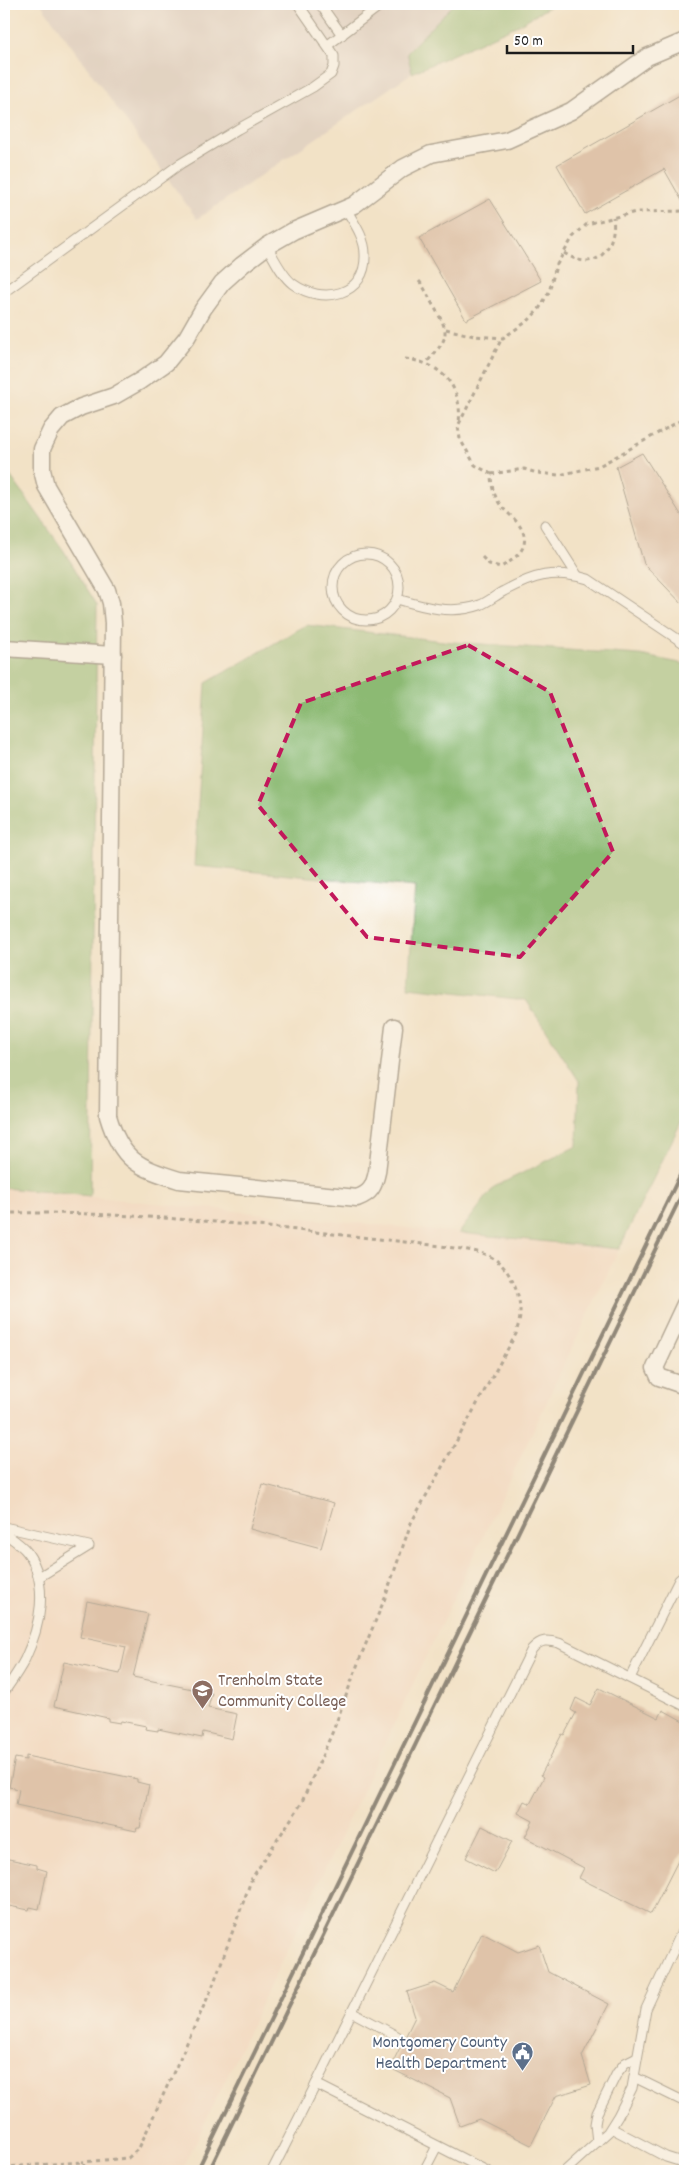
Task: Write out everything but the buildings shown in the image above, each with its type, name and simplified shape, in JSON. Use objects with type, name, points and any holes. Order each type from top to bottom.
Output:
[{"type":"street","points":[[394,1027],[377,1172],[374,1185],[367,1195],[357,1198],[179,1180],[155,1173],[138,1164],[124,1153],[114,1136],[108,1116],[113,654],[111,603],[107,590],[46,486],[42,470],[42,449],[51,430],[62,417],[81,407],[114,396],[166,363],[187,337],[203,309],[222,283],[267,246],[293,231],[346,209],[410,164],[431,154],[507,140],[571,111],[647,57],[685,41]]},
{"type":"street","points":[[4,648],[113,654]]},
{"type":"street","points":[[685,1304],[655,1368],[659,1377],[685,1386]]},
{"type":"lane","points":[[4,292],[180,164],[238,128],[313,87],[331,74],[334,66],[334,56],[298,4]]},
{"type":"lane","points":[[320,4],[342,35]]},
{"type":"lane","points":[[328,45],[380,4]]},
{"type":"lane","points":[[267,246],[292,283],[305,291],[324,295],[338,295],[358,281],[364,270],[364,243],[346,209]]},
{"type":"lane","points":[[545,525],[576,575]]},
{"type":"lane","points":[[361,555],[372,555],[382,558],[391,565],[396,574],[399,584],[397,599],[387,613],[378,618],[356,619],[339,606],[334,596],[336,574],[342,565],[361,555]]},
{"type":"lane","points":[[397,599],[440,610],[462,608],[480,605],[529,578],[550,574],[576,575],[588,579],[685,644]]},
{"type":"lane","points":[[4,1527],[88,1546],[39,1577]]},
{"type":"lane","points":[[4,1533],[27,1552],[39,1577],[41,1598],[39,1617],[24,1660],[4,1692]]},
{"type":"lane","points":[[630,1678],[679,1580],[685,1575]]},
{"type":"lane","points":[[275,2170],[532,1649],[538,1642],[547,1640],[559,1643],[685,1706]]},
{"type":"lane","points":[[565,2171],[611,2128],[632,2088],[646,2008],[685,1925]]},
{"type":"lane","points":[[352,2012],[397,2036]]},
{"type":"lane","points":[[597,2142],[595,2124],[597,2113],[617,2072],[625,2063],[637,2058]]},
{"type":"lane","points":[[634,2077],[685,2102]]},
{"type":"lane","points":[[316,2084],[487,2171]]},
{"type":"lane","points":[[611,2128],[666,2157],[685,2164]]},
{"type":"lane","points":[[424,2171],[437,2146]]},
{"type":"path","points":[[458,426],[502,338],[529,320],[539,309],[549,292],[556,266],[573,237],[587,224],[613,217],[636,212],[685,211]]},
{"type":"path","points":[[564,253],[586,261],[596,259],[605,252],[611,242],[615,228],[613,217]]},
{"type":"path","points":[[419,281],[446,329],[443,342],[426,363]]},
{"type":"path","points":[[446,329],[474,336],[502,338]]},
{"type":"path","points":[[405,359],[433,366],[446,377],[455,391],[458,404],[460,439],[475,465],[491,474],[524,469],[537,473],[559,475],[599,466],[685,418]]},
{"type":"path","points":[[482,557],[489,564],[501,566],[515,559],[524,545],[524,535],[521,528],[495,495],[491,483],[491,474]]},
{"type":"path","points":[[4,1213],[62,1212],[184,1219],[441,1246],[477,1252],[496,1260],[507,1272],[517,1292],[520,1316],[516,1334],[411,1523],[385,1598],[333,1731],[301,1804],[252,1878],[212,1988],[139,2148],[128,2158],[4,2167]]},
{"type":"path","points":[[82,2162],[87,2171]]},
{"type":"highlighted area","points":[[468,645],[550,692],[613,852],[520,957],[367,937],[258,805],[301,703]]},
{"type":"shaded area","points":[[41,4],[454,4],[407,51],[412,73],[197,219]]},
{"type":"shaded area","name":"Trenholm State Community College","points":[[4,1188],[619,1249],[182,2171],[4,2171]]},
{"type":"green space","points":[[454,4],[554,4],[518,25],[412,73],[407,52]]},
{"type":"green space","points":[[4,467],[64,551],[97,605],[90,1196],[4,1188]]},
{"type":"green space","points":[[306,625],[452,642],[640,655],[685,664],[685,1114],[619,1249],[459,1233],[494,1187],[577,1146],[579,1081],[526,1000],[408,987],[415,887],[194,866],[206,683]]},
{"type":"railway","points":[[197,2171],[685,1165]]},
{"type":"railway","points":[[209,2171],[685,1188]]},
{"type":"place","name":"Trenholm State Community College","points":[[202,1710]]},
{"type":"place","name":"Montgomery County Health Department","points":[[523,2072]]}]
